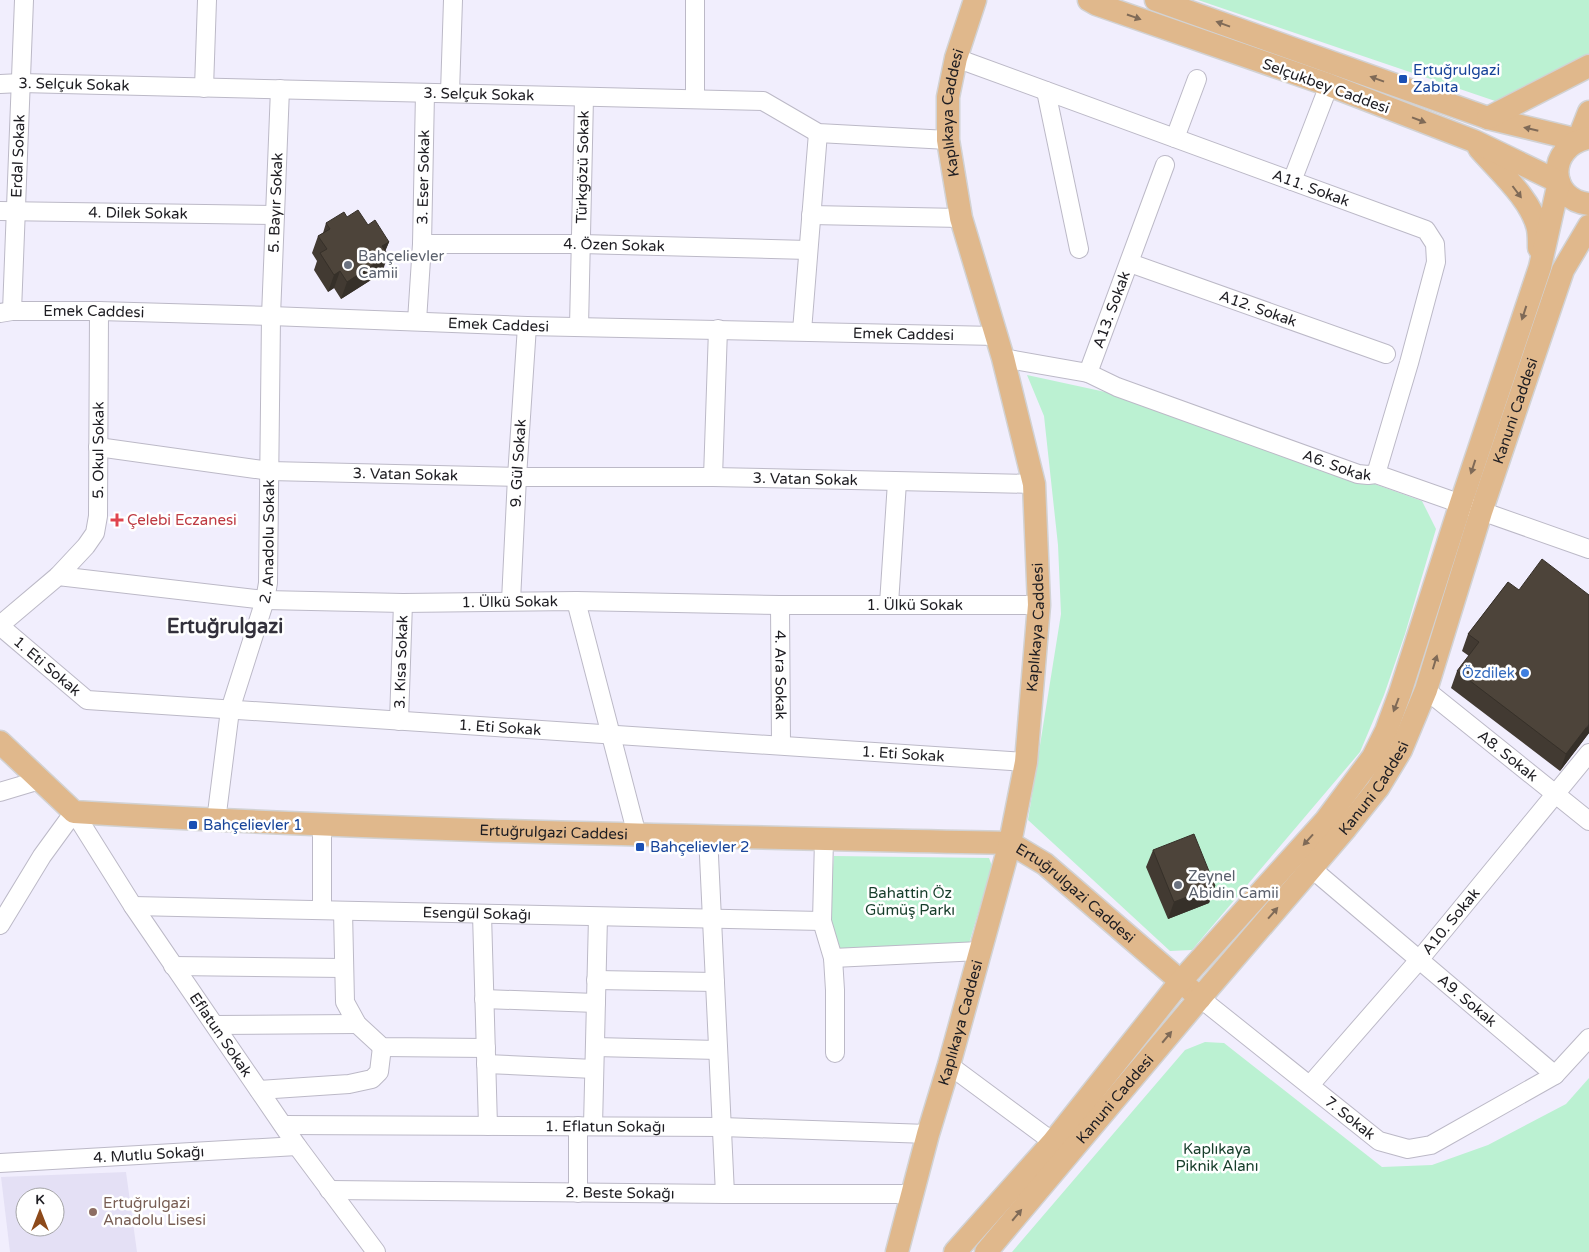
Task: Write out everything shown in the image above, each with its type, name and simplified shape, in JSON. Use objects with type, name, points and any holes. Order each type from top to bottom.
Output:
[{"type":"main road","name":"Kaplıkaya Caddesi","points":[[896,1252],[1010,843],[1026,762],[1039,605],[1034,484],[1003,358],[961,218],[948,140],[948,97],[956,58],[975,0]]},
{"type":"main road","name":"Selçukbey Caddesi","points":[[1089,0],[1115,11],[1328,85],[1474,141],[1559,182]]},
{"type":"main road","name":"Selçukbey Caddesi","points":[[1156,0],[1488,118],[1584,139]]},
{"type":"main road","points":[[1488,118],[1589,66]]},
{"type":"main road","points":[[1584,139],[1589,112]]},
{"type":"main road","name":"Kanuni Caddesi","points":[[986,1252],[1346,828],[1378,788],[1401,750],[1426,690],[1471,508],[1540,267],[1559,182],[1558,162],[1570,145],[1584,139]]},
{"type":"main road","points":[[1474,141],[1532,212],[1538,229],[1540,267]]},
{"type":"main road","points":[[1559,182],[1564,192],[1572,199],[1582,204],[1589,204]]},
{"type":"main road","name":"Kanuni Caddesi","points":[[955,1252],[1052,1142],[1180,982],[1326,820],[1373,756],[1386,730],[1563,270],[1589,226]]},
{"type":"main road","points":[[1563,270],[1589,259]]},
{"type":"main road","points":[[0,742],[74,812]]},
{"type":"main road","name":"Ertuğrulgazi Caddesi","points":[[74,812],[216,821],[322,825],[637,835],[708,835],[1010,843],[1045,864],[1200,998]]},
{"type":"street","name":"Erdal Sokak","points":[[6,312],[8,211],[21,84],[24,0]]},
{"type":"street","points":[[204,88],[207,0]]},
{"type":"street","points":[[450,93],[453,0]]},
{"type":"street","points":[[694,0],[694,99]]},
{"type":"street","name":"A11. Sokak","points":[[956,58],[1426,230],[1435,244],[1436,262],[1409,363],[1376,474]]},
{"type":"street","points":[[1175,138],[1196,79]]},
{"type":"street","name":"3. Selçuk Sokak","points":[[0,84],[763,101],[818,133],[948,140]]},
{"type":"street","points":[[1292,181],[1328,85]]},
{"type":"street","name":"5. Bayır Sokak","points":[[271,316],[280,89]]},
{"type":"street","points":[[1046,91],[1079,249]]},
{"type":"street","name":"3. Eser Sokak","points":[[417,321],[422,244],[425,93]]},
{"type":"street","name":"Türkgözü Sokak","points":[[579,327],[584,97]]},
{"type":"street","points":[[802,331],[818,133]]},
{"type":"street","name":"A13. Sokak","points":[[1088,373],[1165,165]]},
{"type":"street","name":"4. Dilek Sokak","points":[[8,211],[275,215]]},
{"type":"street","points":[[811,215],[961,218]]},
{"type":"street","name":"4. Özen Sokak","points":[[422,244],[581,244],[808,250]]},
{"type":"street","name":"A12. Sokak","points":[[1130,262],[1386,354]]},
{"type":"street","name":"Emek Caddesi","points":[[6,312],[99,311],[527,326],[996,336]]},
{"type":"street","name":"5. Okul Sokak","points":[[58,576],[86,546],[95,533],[98,516],[99,311]]},
{"type":"street","name":"2. Anadolu Sokak","points":[[216,821],[230,710],[265,600],[268,583],[271,316]]},
{"type":"street","name":"9. Gül Sokak","points":[[511,601],[527,326]]},
{"type":"street","points":[[713,477],[718,329]]},
{"type":"street","points":[[1003,358],[1088,373]]},
{"type":"street","name":"A6. Sokak","points":[[1088,373],[1117,386],[1358,474],[1376,474],[1589,549]]},
{"type":"street","name":"3. Vatan Sokak","points":[[98,446],[270,471],[517,477],[713,477],[1034,484]]},
{"type":"street","points":[[889,604],[897,482]]},
{"type":"street","points":[[0,626],[58,576]]},
{"type":"street","name":"1. Ülkü Sokak","points":[[58,576],[265,600],[403,603],[576,601],[780,605],[1039,605]]},
{"type":"street","points":[[576,601],[637,835]]},
{"type":"street","name":"3. Kısa Sokak","points":[[399,721],[403,603]]},
{"type":"street","name":"4. Ara Sokak","points":[[780,605],[781,745]]},
{"type":"street","name":"1. Eti Sokak","points":[[0,626],[87,700],[1026,762]]},
{"type":"street","name":"A8. Sokak","points":[[1426,690],[1589,821]]},
{"type":"street","name":"A10. Sokak","points":[[1310,1085],[1419,960],[1589,753]]},
{"type":"street","points":[[0,792],[40,780]]},
{"type":"street","points":[[0,925],[42,856],[74,812]]},
{"type":"street","name":"Eflatun Sokak","points":[[74,812],[132,906],[260,1090],[296,1146],[376,1252]]},
{"type":"street","points":[[322,825],[322,910]]},
{"type":"street","points":[[708,835],[725,1194]]},
{"type":"street","points":[[824,839],[822,921],[833,958],[836,990],[834,1053]]},
{"type":"street","name":"A9. Sokak","points":[[1311,868],[1555,1076]]},
{"type":"street","name":"Esengül Sokağı","points":[[132,906],[822,921]]},
{"type":"street","points":[[343,911],[345,1002],[357,1024],[382,1048],[486,1056],[594,1069]]},
{"type":"street","points":[[482,914],[488,1126]]},
{"type":"street","points":[[578,1192],[585,1126],[594,1069],[598,916]]},
{"type":"street","points":[[833,958],[980,951]]},
{"type":"street","points":[[173,966],[344,968]]},
{"type":"street","points":[[596,980],[715,982]]},
{"type":"street","name":"7. Sokak","points":[[1200,998],[1379,1142],[1408,1149],[1432,1145],[1555,1076],[1589,1038]]},
{"type":"street","points":[[484,999],[596,1003]]},
{"type":"street","points":[[215,1025],[357,1024]]},
{"type":"street","points":[[595,1047],[718,1050]]},
{"type":"street","points":[[260,1090],[349,1084],[372,1079],[379,1072],[382,1048]]},
{"type":"street","points":[[949,1065],[1052,1142]]},
{"type":"street","name":"1. Eflatun Sokağı","points":[[283,1125],[722,1127],[928,1134]]},
{"type":"street","name":"4. Mutlu Sokağı","points":[[0,1163],[296,1146]]},
{"type":"street","name":"2. Beste Sokağı","points":[[329,1190],[913,1194]]},
{"type":"shaded area","name":"Ertuğrulgazi Anadolu Lisesi","points":[[126,1172],[137,1252],[10,1252],[1,1177]]},
{"type":"green space","points":[[1198,0],[1589,0],[1589,58],[1501,103]]},
{"type":"green space","points":[[1027,375],[1133,398],[1422,501],[1436,529],[1405,634],[1384,695],[1360,752],[1192,950],[1170,951],[1028,820],[1061,614],[1058,545],[1044,416]]},
{"type":"green space","name":"Bahattin Öz Gümüş Parkı","points":[[834,856],[989,858],[992,866],[968,947],[840,948],[829,914]]},
{"type":"green space","name":"Kaplıkaya Piknik Alanı","points":[[1205,1042],[1224,1043],[1382,1167],[1432,1165],[1488,1145],[1566,1104],[1589,1078],[1589,1252],[1012,1252],[1185,1050]]},
{"type":"building","name":"Bahçelievler Camii","points":[[358,210],[368,225],[375,220],[389,242],[382,246],[388,255],[347,282],[340,271],[334,275],[320,253],[327,249],[318,236],[330,229],[326,223],[344,212],[347,217]]},
{"type":"building","name":"Özdilek","points":[[1542,559],[1589,595],[1589,724],[1566,754],[1457,671],[1479,642],[1468,634],[1508,582],[1519,590]]},
{"type":"building","points":[[1194,834],[1215,886],[1174,902],[1153,850]]},
{"type":"place","name":"Ertuğrulgazi Zabıta","points":[[1403,79]]},
{"type":"place","name":"Bahçelievler Camii","points":[[348,265]]},
{"type":"place","name":"Çelebi Eczanesi","points":[[117,520]]},
{"type":"place","name":"Özdilek","points":[[1525,673]]},
{"type":"place","name":"Bahçelievler 1","points":[[193,825]]},
{"type":"place","name":"Bahçelievler 2","points":[[640,847]]},
{"type":"place","name":"Zeynel Abidin Camii","points":[[1178,885]]},
{"type":"place","name":"Ertuğrulgazi Anadolu Lisesi","points":[[93,1212]]},
{"type":"district","name":"Ertuğrulgazi","points":[[225,626]]}]
